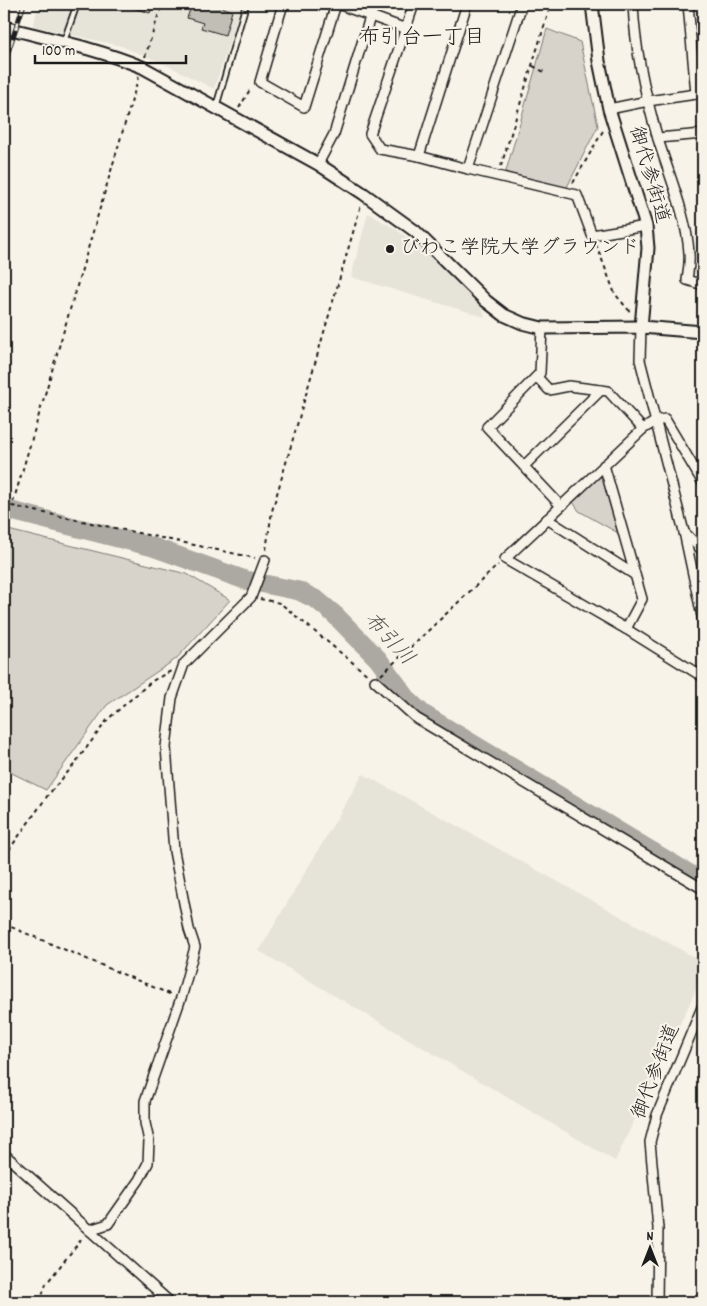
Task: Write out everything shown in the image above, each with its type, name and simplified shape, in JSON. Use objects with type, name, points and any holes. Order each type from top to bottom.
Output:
[{"type":"street","points":[[284,4],[260,82],[304,107],[337,4],[406,29]]},
{"type":"street","points":[[318,164],[334,134],[374,4]]},
{"type":"street","points":[[414,4],[370,134],[380,149],[418,156],[468,170],[577,195],[592,235],[646,226]]},
{"type":"street","points":[[418,156],[467,4]]},
{"type":"street","points":[[468,170],[522,4]]},
{"type":"street","name":"御代参街道","points":[[592,4],[599,60],[609,109],[646,226],[648,248],[640,360],[684,532],[703,621]]},
{"type":"street","points":[[633,4],[634,33],[648,100],[682,212],[689,253],[688,280],[703,285]]},
{"type":"street","points":[[609,109],[648,100],[699,94],[688,4]]},
{"type":"street","points":[[4,27],[120,58],[142,67],[318,164],[415,231],[486,301],[504,315],[522,323],[542,328],[642,327],[703,332]]},
{"type":"street","points":[[658,138],[703,134]]},
{"type":"street","points":[[542,328],[540,373],[487,426],[561,506]]},
{"type":"street","points":[[537,377],[549,390],[569,386],[608,391],[642,429]]},
{"type":"street","points":[[524,466],[601,390]]},
{"type":"street","points":[[703,482],[665,419],[656,422],[642,429],[506,559],[626,629],[703,677]]},
{"type":"street","points":[[604,465],[642,599],[626,629]]},
{"type":"street","points":[[547,519],[635,575]]},
{"type":"street","points":[[684,532],[703,551]]},
{"type":"street","points":[[89,1230],[108,1224],[139,1180],[148,1163],[149,1140],[145,1123],[145,1101],[193,961],[195,947],[189,928],[174,851],[166,747],[172,698],[184,664],[252,594],[265,560]]},
{"type":"street","points":[[375,681],[416,718],[703,889]]},
{"type":"street","name":"御代参街道","points":[[657,1302],[658,1228],[650,1142],[657,1115],[703,1005]]},
{"type":"street","points":[[4,1154],[170,1302]]},
{"type":"lane","points":[[64,42],[77,4]]},
{"type":"lane","points":[[216,108],[246,4]]},
{"type":"path","points":[[162,4],[12,506],[265,560],[272,511],[364,194]]},
{"type":"path","points":[[498,176],[551,4]]},
{"type":"path","points":[[532,66],[544,72]]},
{"type":"path","points":[[239,108],[251,88]]},
{"type":"path","points":[[568,192],[606,125]]},
{"type":"path","points":[[592,235],[615,294],[632,314]]},
{"type":"path","points":[[252,594],[280,603],[375,681],[506,559]]},
{"type":"path","points":[[4,857],[48,795],[73,766],[108,719],[152,681],[184,664]]},
{"type":"path","points":[[4,924],[181,999]]},
{"type":"path","points":[[40,1302],[46,1284],[89,1230]]},
{"type":"shaded area","points":[[39,4],[242,4],[214,89],[169,66],[121,46],[33,26]]},
{"type":"shaded area","points":[[547,29],[580,42],[598,126],[565,191],[504,178]]},
{"type":"shaded area","name":"びわこ学院大学グラウンド","points":[[368,213],[397,230],[446,268],[482,307],[485,317],[351,277]]},
{"type":"shaded area","points":[[599,476],[605,483],[618,533],[579,511],[573,502]]},
{"type":"shaded area","points":[[4,529],[187,574],[230,600],[176,659],[107,705],[46,790],[4,769]]},
{"type":"shaded area","points":[[363,774],[703,962],[703,975],[615,1161],[259,951]]},
{"type":"building","points":[[127,4],[153,4],[150,13],[127,6]]},
{"type":"building","points":[[192,4],[223,4],[222,7],[232,11],[225,35],[201,28],[203,23],[187,18]]},
{"type":"waterway","name":"布引川","points":[[4,509],[153,547],[245,580],[299,591],[317,600],[335,615],[378,659],[409,701],[423,714],[703,882]]},
{"type":"railway","points":[[4,64],[24,4]]},
{"type":"place","name":"びわこ学院大学グラウンド","points":[[390,249]]},
{"type":"district","name":"布引台一丁目","points":[[422,39]]}]
